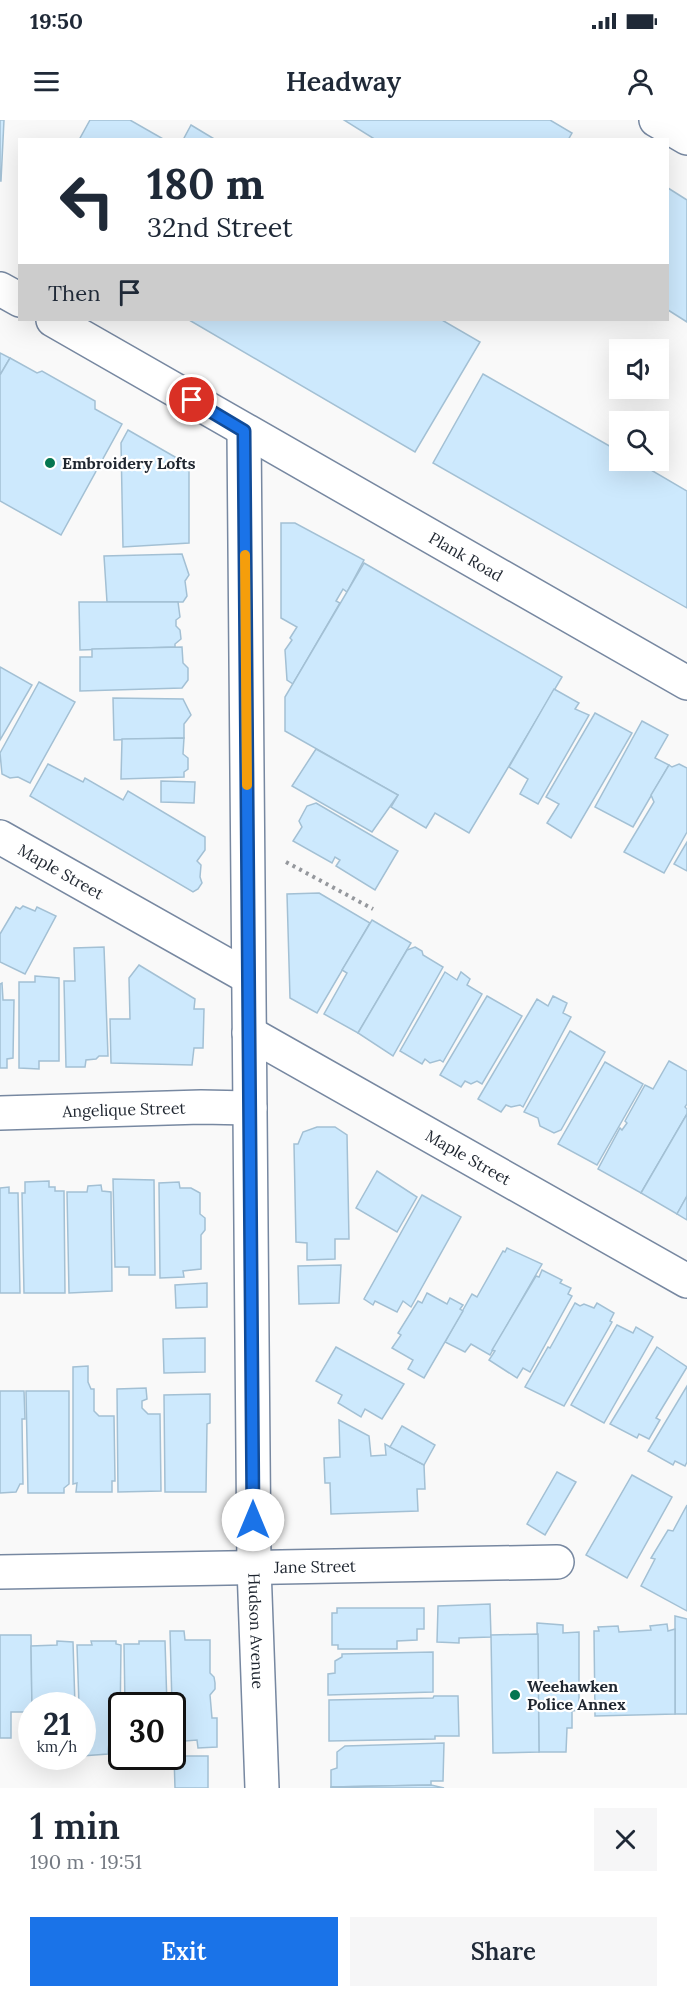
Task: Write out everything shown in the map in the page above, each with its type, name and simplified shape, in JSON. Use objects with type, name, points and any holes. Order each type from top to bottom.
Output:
[{"type":"street","points":[[656,120],[687,138]]},
{"type":"street","points":[[0,289],[18,299]]},
{"type":"street","name":"Plank Road","points":[[55,321],[687,683]]},
{"type":"street","name":"Hudson Avenue","points":[[244,431],[254,1568],[262,1788]]},
{"type":"street","name":"Maple Street","points":[[0,837],[248,977]]},
{"type":"street","name":"Maple Street","points":[[249,1033],[687,1281]]},
{"type":"street","name":"Angelique Street","points":[[0,1113],[201,1107],[250,1108]]},
{"type":"street","name":"Jane Street","points":[[0,1572],[558,1562]]},
{"type":"path","points":[[283,860],[373,909]]},
{"type":"building","points":[[0,120],[4,120],[1,181],[0,181]]},
{"type":"building","points":[[90,120],[130,120],[162,138],[80,138]]},
{"type":"building","points":[[344,120],[550,120],[572,133],[569,138],[373,138]]},
{"type":"building","points":[[191,125],[213,138],[184,138]]},
{"type":"building","points":[[669,189],[687,200],[687,322],[669,311]]},
{"type":"building","points":[[191,321],[444,321],[480,342],[415,452]]},
{"type":"building","points":[[0,353],[10,358],[0,375]]},
{"type":"building","name":"Embroidery Lofts","points":[[10,358],[37,373],[42,371],[95,401],[95,409],[122,424],[61,535],[0,501],[0,375]]},
{"type":"building","points":[[483,374],[609,446],[609,471],[653,471],[687,491],[687,608],[433,463]]},
{"type":"building","points":[[128,430],[189,465],[189,543],[123,547],[121,443]]},
{"type":"building","points":[[281,523],[295,523],[364,560],[347,592],[343,589],[336,601],[340,603],[293,684],[287,680],[285,650],[297,627],[281,618]]},
{"type":"building","points":[[182,554],[189,575],[185,581],[187,596],[183,602],[107,602],[104,556]]},
{"type":"building","points":[[364,563],[562,677],[469,833],[435,813],[426,828],[391,807],[398,795],[285,731],[285,697]]},
{"type":"building","points":[[79,602],[178,602],[180,617],[176,620],[176,626],[180,630],[181,639],[175,647],[80,650]]},
{"type":"building","points":[[182,647],[183,663],[188,668],[188,680],[182,688],[80,691],[80,657],[92,657],[92,649]]},
{"type":"building","points":[[0,667],[32,685],[0,740]]},
{"type":"building","points":[[39,682],[75,702],[30,783],[18,777],[10,778],[2,774],[0,753]]},
{"type":"building","points":[[554,689],[579,703],[575,709],[589,715],[538,804],[520,794],[528,779],[509,767]]},
{"type":"building","points":[[113,698],[183,699],[191,715],[184,724],[184,738],[114,740]]},
{"type":"building","points":[[595,713],[632,733],[571,838],[547,823],[559,804],[546,797]]},
{"type":"building","points":[[642,721],[668,735],[655,758],[669,765],[633,827],[595,807]]},
{"type":"building","points":[[184,738],[183,754],[188,758],[188,769],[184,772],[184,777],[121,779],[122,739]]},
{"type":"building","points":[[316,749],[398,795],[372,832],[292,786]]},
{"type":"building","points":[[48,764],[83,782],[85,778],[123,800],[128,791],[205,837],[205,850],[197,861],[201,865],[202,883],[198,889],[193,892],[30,796]]},
{"type":"building","points":[[679,764],[687,768],[687,832],[664,873],[624,852],[654,802],[651,795],[669,765],[672,767]]},
{"type":"building","points":[[161,781],[195,782],[194,803],[161,802]]},
{"type":"building","points":[[316,803],[398,851],[375,890],[336,866],[340,860],[335,857],[332,863],[293,841],[302,827],[299,821],[307,806]]},
{"type":"building","points":[[687,842],[687,871],[674,864]]},
{"type":"building","points":[[319,893],[370,923],[317,1013],[290,998],[287,894]]},
{"type":"building","points":[[23,906],[35,911],[37,907],[56,916],[25,974],[0,962],[0,934],[16,907],[20,909]]},
{"type":"building","points":[[372,920],[411,943],[358,1033],[324,1014],[347,973],[342,970]]},
{"type":"building","points":[[104,947],[108,1056],[86,1060],[85,1067],[66,1067],[64,981],[75,981],[74,948]]},
{"type":"building","points":[[415,947],[422,951],[423,955],[443,967],[393,1056],[358,1033],[407,950]]},
{"type":"building","points":[[139,965],[195,999],[194,1009],[204,1009],[203,1048],[194,1048],[192,1065],[111,1063],[110,1019],[130,1019],[129,978]]},
{"type":"building","points":[[445,972],[457,980],[461,972],[470,979],[467,985],[482,994],[443,1062],[440,1060],[430,1063],[425,1059],[422,1064],[400,1051]]},
{"type":"building","points":[[35,976],[59,978],[59,1061],[39,1061],[39,1069],[19,1068],[19,982],[35,982]]},
{"type":"building","points":[[2,983],[3,1000],[14,1000],[13,1058],[7,1059],[7,1068],[0,1068],[0,984]]},
{"type":"building","points":[[487,996],[522,1016],[482,1084],[477,1081],[471,1084],[465,1081],[461,1087],[440,1075]]},
{"type":"building","points":[[553,996],[567,1003],[563,1013],[571,1017],[523,1107],[506,1105],[501,1112],[478,1099],[537,999],[548,1006]]},
{"type":"building","points":[[570,1031],[605,1052],[561,1130],[554,1133],[540,1126],[538,1118],[524,1112]]},
{"type":"building","points":[[669,1061],[687,1071],[687,1104],[685,1107],[687,1114],[641,1193],[598,1169],[620,1128],[622,1130],[627,1123],[625,1121],[645,1085],[653,1089]]},
{"type":"building","points":[[605,1062],[643,1084],[597,1165],[558,1144]]},
{"type":"building","points":[[687,1114],[687,1196],[677,1214],[641,1193]]},
{"type":"building","points":[[317,1127],[335,1127],[347,1135],[349,1239],[335,1239],[335,1259],[307,1260],[307,1243],[296,1242],[294,1144],[298,1144],[303,1132]]},
{"type":"building","points":[[377,1171],[417,1197],[397,1232],[356,1208]]},
{"type":"building","points":[[113,1179],[154,1180],[155,1275],[129,1275],[129,1267],[115,1267]]},
{"type":"building","points":[[49,1181],[49,1187],[55,1187],[55,1191],[64,1191],[65,1293],[24,1293],[22,1193],[25,1193],[25,1182]]},
{"type":"building","points":[[179,1182],[180,1188],[191,1188],[200,1193],[200,1214],[205,1218],[205,1230],[201,1235],[201,1269],[183,1271],[184,1277],[160,1278],[159,1183]]},
{"type":"building","points":[[101,1185],[102,1191],[111,1192],[112,1291],[69,1293],[67,1192],[87,1192],[88,1186]]},
{"type":"building","points":[[9,1187],[9,1193],[18,1193],[20,1293],[0,1293],[0,1188]]},
{"type":"building","points":[[422,1195],[461,1217],[411,1307],[403,1301],[397,1312],[375,1301],[373,1305],[364,1299]]},
{"type":"building","points":[[687,1196],[687,1220],[677,1214]]},
{"type":"building","points":[[507,1248],[542,1264],[490,1355],[471,1344],[465,1352],[445,1342],[472,1294],[477,1297],[503,1251],[505,1252]]},
{"type":"building","points":[[341,1265],[339,1303],[299,1304],[298,1266]]},
{"type":"building","points":[[542,1270],[562,1280],[560,1283],[571,1288],[568,1294],[572,1296],[530,1372],[523,1368],[517,1378],[489,1360],[495,1351],[492,1350],[536,1276],[539,1277]]},
{"type":"building","points":[[207,1283],[207,1307],[176,1308],[175,1285]]},
{"type":"building","points":[[427,1293],[447,1304],[450,1298],[463,1305],[460,1309],[463,1311],[424,1378],[408,1369],[413,1360],[392,1348],[401,1335],[398,1333],[418,1301],[422,1303]]},
{"type":"building","points":[[575,1303],[594,1308],[597,1303],[614,1313],[610,1321],[612,1322],[564,1406],[525,1387]]},
{"type":"building","points":[[617,1325],[633,1333],[636,1327],[653,1337],[604,1423],[571,1405]]},
{"type":"building","points":[[205,1338],[205,1372],[164,1373],[163,1339]]},
{"type":"building","points":[[336,1347],[404,1384],[382,1419],[365,1409],[361,1417],[338,1403],[342,1395],[316,1381]]},
{"type":"building","points":[[657,1347],[687,1367],[656,1418],[660,1420],[649,1439],[639,1434],[637,1438],[610,1424]]},
{"type":"building","points":[[88,1366],[88,1382],[91,1389],[94,1389],[94,1411],[99,1416],[114,1416],[115,1481],[112,1481],[112,1492],[76,1492],[77,1483],[73,1484],[73,1367]]},
{"type":"building","points":[[687,1386],[687,1462],[685,1466],[675,1461],[673,1465],[648,1451]]},
{"type":"building","points":[[146,1388],[147,1399],[142,1401],[142,1408],[148,1414],[160,1414],[161,1491],[118,1492],[117,1389]]},
{"type":"building","points":[[0,1391],[24,1391],[23,1484],[20,1484],[16,1492],[0,1493]]},
{"type":"building","points":[[26,1391],[69,1391],[69,1484],[64,1488],[64,1493],[28,1493]]},
{"type":"building","points":[[210,1394],[206,1492],[165,1492],[164,1395]]},
{"type":"building","points":[[339,1420],[369,1436],[371,1456],[386,1455],[385,1444],[424,1465],[425,1489],[417,1489],[418,1511],[331,1514],[330,1483],[325,1483],[324,1458],[340,1457]]},
{"type":"building","points":[[402,1426],[435,1445],[424,1465],[390,1447]]},
{"type":"building","points":[[557,1472],[576,1482],[545,1535],[527,1524]]},
{"type":"building","points":[[632,1475],[672,1497],[627,1578],[586,1555]]},
{"type":"building","points":[[687,1505],[687,1611],[641,1586],[655,1559],[651,1558],[668,1530],[673,1531]]},
{"type":"building","points":[[490,1604],[491,1637],[459,1638],[459,1643],[437,1642],[438,1606]]},
{"type":"building","points":[[337,1608],[424,1608],[424,1629],[417,1629],[417,1640],[397,1641],[397,1649],[338,1649],[338,1645],[332,1645],[332,1613],[337,1613]]},
{"type":"building","points":[[675,1616],[687,1619],[687,1714],[675,1714]]},
{"type":"building","points":[[537,1623],[563,1625],[563,1633],[579,1632],[579,1710],[572,1711],[572,1728],[567,1728],[566,1752],[539,1752]]},
{"type":"building","points":[[667,1624],[668,1631],[675,1629],[675,1714],[595,1716],[594,1631],[599,1631],[598,1627],[618,1626],[619,1632],[651,1630],[650,1626]]},
{"type":"building","points":[[170,1631],[184,1631],[185,1640],[210,1640],[210,1673],[214,1677],[215,1689],[210,1695],[212,1718],[217,1718],[217,1747],[198,1748],[197,1740],[186,1741],[186,1692],[172,1692]]},
{"type":"building","name":"Weehawken Police Annex","points":[[538,1634],[539,1752],[493,1753],[491,1635]]},
{"type":"building","points":[[0,1635],[31,1635],[32,1692],[18,1692],[18,1712],[11,1712],[11,1738],[0,1738]]},
{"type":"building","points":[[57,1641],[73,1642],[75,1692],[32,1692],[31,1646],[57,1645]]},
{"type":"building","points":[[91,1641],[116,1641],[116,1644],[121,1645],[120,1692],[108,1692],[108,1754],[96,1755],[96,1692],[79,1692],[77,1645],[92,1645]]},
{"type":"building","points":[[139,1641],[165,1641],[167,1692],[125,1692],[124,1644],[139,1644]]},
{"type":"building","points":[[433,1652],[433,1692],[328,1695],[328,1674],[335,1673],[335,1661],[342,1657],[342,1654]]},
{"type":"building","points":[[434,1696],[458,1696],[459,1736],[435,1736],[435,1739],[329,1741],[329,1700],[433,1698]]},
{"type":"building","points":[[444,1743],[443,1781],[431,1781],[431,1785],[331,1787],[331,1770],[337,1768],[337,1752],[345,1746]]},
{"type":"building","points":[[186,1756],[208,1756],[208,1788],[175,1788],[174,1770],[186,1770]]},
{"type":"building","points":[[431,1785],[444,1788],[331,1788],[331,1787]]},
{"type":"slow traffic","points":[[245,555],[247,785]]},
{"type":"place","name":"Embroidery Lofts","points":[[50,463]]},
{"type":"place","name":"Weehawken Police Annex","points":[[515,1695]]},
{"type":"route","points":[[192,400],[244,431],[253,1520]]}]
